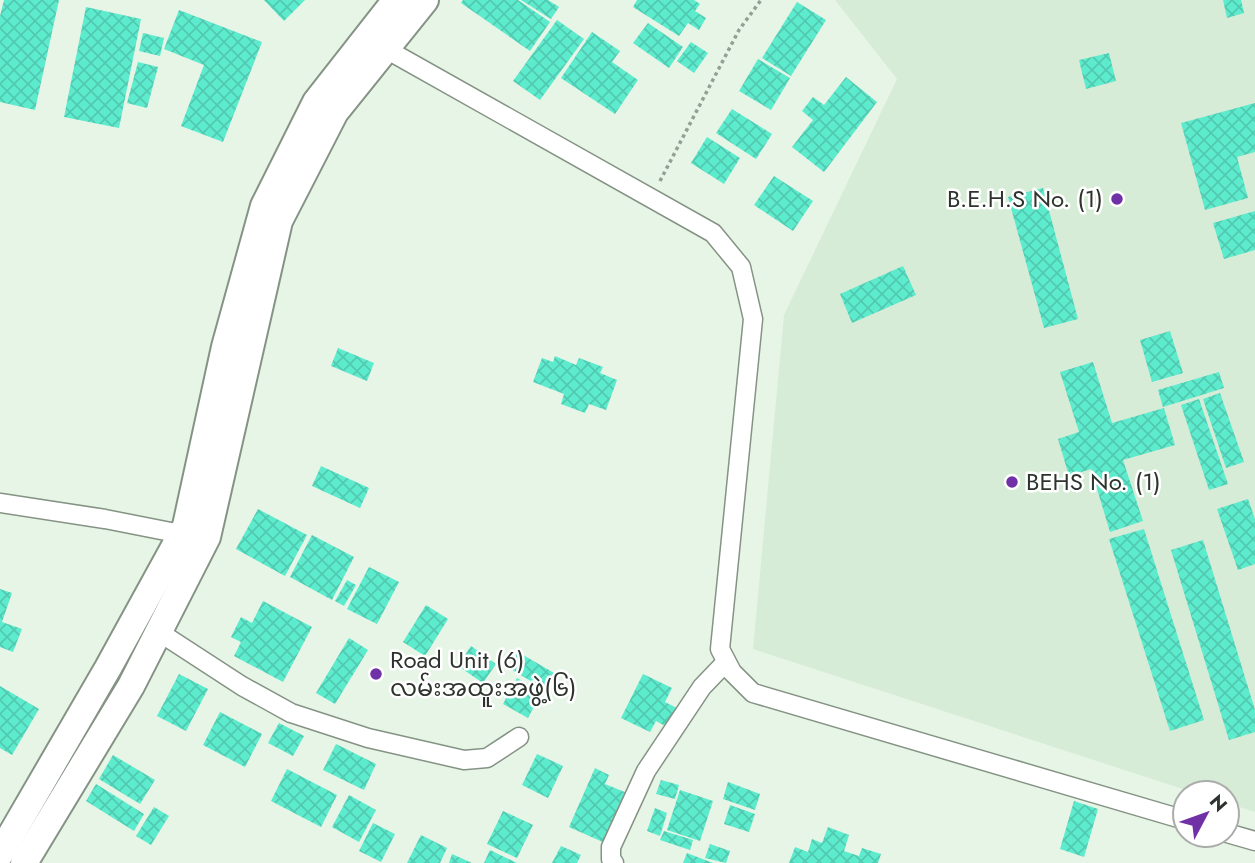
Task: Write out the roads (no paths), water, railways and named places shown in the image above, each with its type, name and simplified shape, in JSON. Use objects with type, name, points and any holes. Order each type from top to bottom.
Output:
[{"type":"main road","points":[[377,44],[396,0]]},
{"type":"main road","points":[[24,863],[131,686],[159,632],[192,540],[186,526],[225,347],[264,206],[316,102],[425,0]]},
{"type":"main road","points":[[0,854],[108,668],[192,540]]},
{"type":"street","points":[[377,44],[713,233],[741,267],[752,319],[720,649],[732,672],[753,693],[1171,816]]},
{"type":"street","points":[[0,503],[105,519],[192,540]]},
{"type":"street","points":[[159,632],[242,686],[291,713],[368,738],[464,760],[487,758],[519,737]]},
{"type":"street","points":[[614,863],[611,859],[611,847],[646,771],[702,687],[726,662]]},
{"type":"place","name":"B.E.H.S No. (1)","points":[[1117,199]]},
{"type":"place","name":"BEHS No. (1)","points":[[1012,482]]},
{"type":"place","name":"Road Unit (6) လမ်းအထူးအဖွဲ့(၆)","points":[[376,674]]}]
